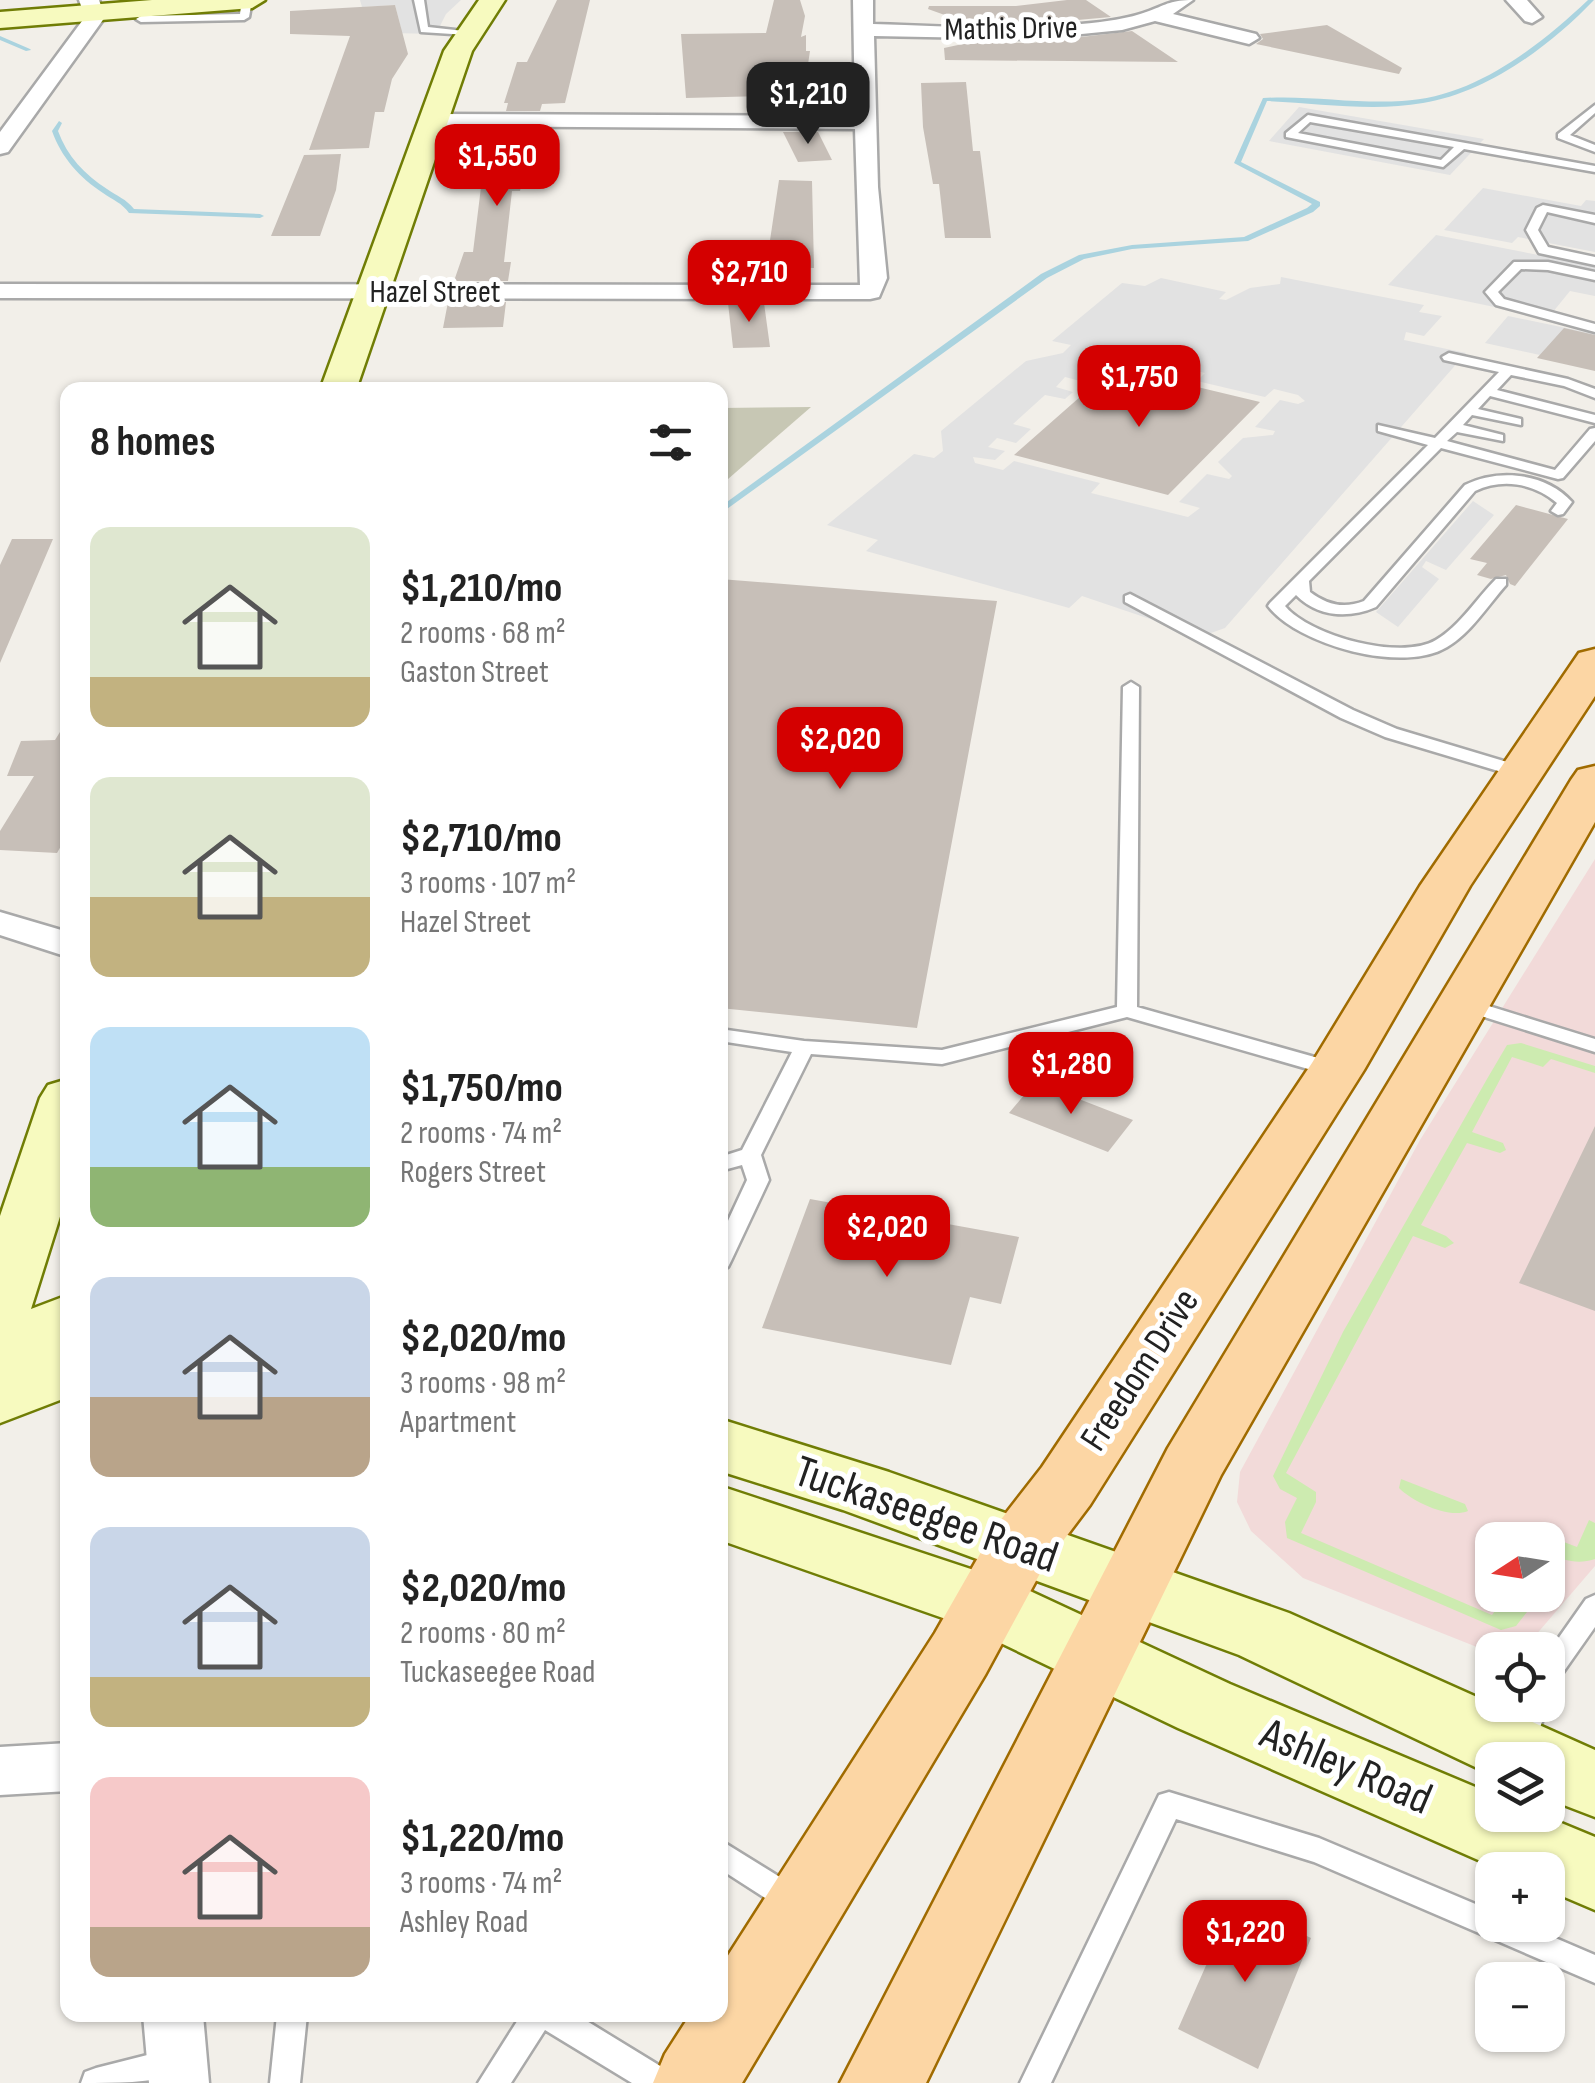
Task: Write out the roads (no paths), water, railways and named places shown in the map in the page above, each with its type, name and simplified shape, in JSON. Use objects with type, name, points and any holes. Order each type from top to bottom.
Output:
[{"type":"main road","points":[[0,20],[91,6],[250,0]]},
{"type":"main road","points":[[341,382],[468,32],[492,0]]},
{"type":"main road","name":"Freedom Drive","points":[[695,2083],[1004,1575],[1336,1070],[1446,886],[1595,662]]},
{"type":"main road","points":[[882,2083],[1192,1466],[1595,780]]},
{"type":"main road","points":[[1446,886],[1446,922],[1424,977],[1448,998],[1466,1005]]},
{"type":"main road","points":[[0,1308],[60,1123]]},
{"type":"main road","points":[[0,1358],[28,1337],[60,1322]]},
{"type":"main road","points":[[0,1398],[60,1373]]},
{"type":"main road","name":"Tuckaseegee Road","points":[[728,1449],[1004,1575],[1100,1653]]},
{"type":"main road","name":"Tuckaseegee Road","points":[[728,1515],[1004,1575],[1132,1587]]},
{"type":"main road","name":"Ashley Road","points":[[1132,1587],[1264,1634],[1524,1742]]},
{"type":"main road","name":"Ashley Road","points":[[1100,1653],[1204,1706],[1595,1874]]},
{"type":"main road","name":"Ashley Road","points":[[1565,1765],[1595,1784]]},
{"type":"street","points":[[434,120],[864,123],[863,0]]},
{"type":"street","name":"Mathis Drive","points":[[864,30],[1099,28],[1157,16],[1183,0]]},
{"type":"street","points":[[1516,0],[1532,17]]},
{"type":"street","points":[[0,147],[95,17],[91,6]]},
{"type":"street","name":"Mathis Drive","points":[[1157,16],[1249,38]]},
{"type":"street","name":"Hazel Street","points":[[0,291],[870,292],[875,278],[864,123]]},
{"type":"street","points":[[0,923],[60,942]]},
{"type":"street","points":[[0,1771],[60,1767]]},
{"type":"lane","points":[[141,19],[244,18],[250,0]]},
{"type":"lane","points":[[419,0],[424,30],[468,32]]},
{"type":"lane","points":[[1595,108],[1562,136],[1595,150]]},
{"type":"lane","points":[[1462,144],[1442,164],[1290,135],[1308,118],[1462,144],[1595,169]]},
{"type":"lane","points":[[1595,219],[1543,208],[1532,230],[1543,250],[1595,261]]},
{"type":"lane","points":[[1595,276],[1518,265],[1491,292],[1500,302],[1595,328]]},
{"type":"lane","points":[[1449,357],[1568,383],[1595,394]]},
{"type":"lane","points":[[1501,582],[1440,645],[1423,652],[1396,653],[1331,638],[1282,618],[1276,606],[1509,369]]},
{"type":"lane","points":[[1490,392],[1595,419]]},
{"type":"lane","points":[[1471,411],[1516,422]]},
{"type":"lane","points":[[1454,427],[1498,438]]},
{"type":"lane","points":[[1383,428],[1558,474],[1592,436]]},
{"type":"lane","points":[[1569,435],[1592,436]]},
{"type":"lane","points":[[1556,452],[1574,457]]},
{"type":"lane","points":[[1302,582],[1302,593],[1310,602],[1330,609],[1348,612],[1370,604],[1480,481],[1498,478],[1555,491],[1565,502],[1558,511]]},
{"type":"lane","points":[[1130,600],[1346,714],[1391,733],[1521,772]]},
{"type":"lane","points":[[1127,1011],[1131,686]]},
{"type":"lane","points":[[1466,1005],[1595,1046]]},
{"type":"lane","points":[[728,1037],[942,1057],[1127,1011],[1336,1070]]},
{"type":"lane","points":[[728,1244],[758,1180],[750,1155],[804,1047]]},
{"type":"lane","points":[[728,1162],[750,1155]]},
{"type":"lane","points":[[1565,1649],[1595,1606]]},
{"type":"lane","points":[[1034,2083],[1169,1804],[1319,1851],[1595,1969]]},
{"type":"lane","points":[[728,1858],[804,1907]]},
{"type":"lane","points":[[285,2083],[291,2022]]},
{"type":"lane","points":[[493,2083],[535,2022]]},
{"type":"lane","points":[[563,2022],[660,2083]]},
{"type":"lane","points":[[96,2083],[177,2053]]},
{"type":"waterway","points":[[728,505],[1044,276],[1082,257],[1132,247],[1245,239],[1310,210],[1317,204],[1237,163],[1265,99],[1382,104],[1441,98],[1512,63],[1591,0]]},
{"type":"waterway","points":[[0,38],[28,50]]},
{"type":"waterway","points":[[59,123],[55,131],[58,140],[75,165],[132,211],[260,216]]}]
